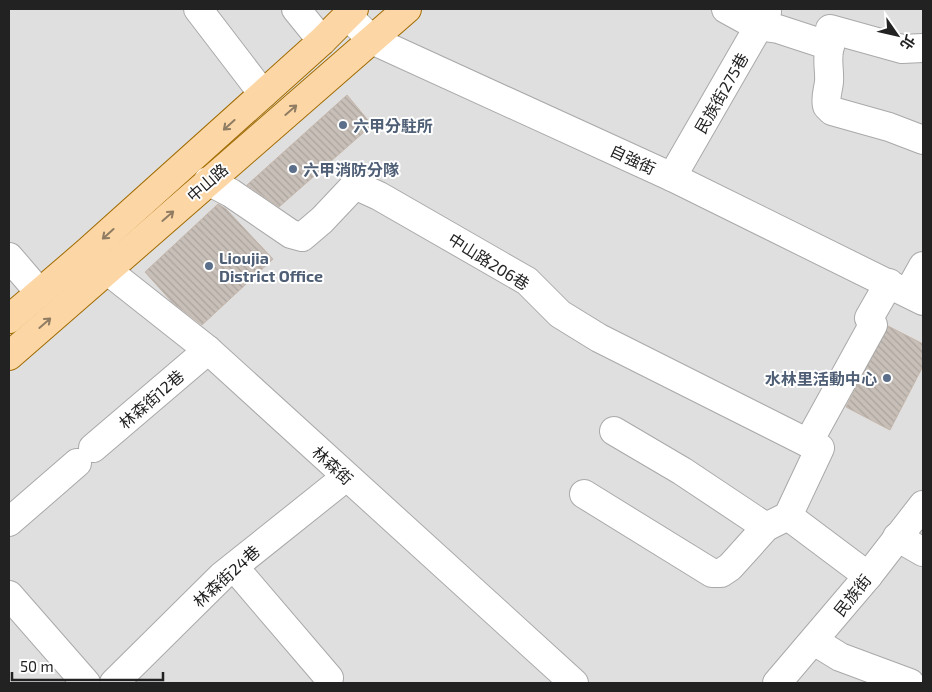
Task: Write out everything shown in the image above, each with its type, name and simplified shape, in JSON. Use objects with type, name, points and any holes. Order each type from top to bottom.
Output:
[{"type":"main road","name":"中山路","points":[[9,319],[39,292],[96,262],[208,181],[407,9]]},
{"type":"main road","name":"中山路","points":[[9,356],[96,262],[263,94],[351,12]]},
{"type":"street","points":[[198,9],[263,94]]},
{"type":"street","points":[[296,9],[322,41]]},
{"type":"street","points":[[726,9],[763,17],[778,29],[830,46]]},
{"type":"street","name":"自強街","points":[[351,12],[372,40],[672,177],[907,292]]},
{"type":"street","name":"民族街275巷","points":[[672,177],[763,17]]},
{"type":"street","points":[[923,48],[902,49],[830,29],[830,46],[827,56],[829,81],[825,98],[827,106],[832,111],[889,126],[923,140]]},
{"type":"street","name":"中山路206巷","points":[[208,181],[231,193],[291,234],[302,237],[322,220],[355,185],[379,196],[526,281],[560,314],[599,338],[808,444]]},
{"type":"street","points":[[9,257],[39,292]]},
{"type":"street","name":"林森街","points":[[96,262],[208,350],[574,683]]},
{"type":"street","points":[[584,494],[712,573],[720,573],[730,567],[777,521],[820,448],[808,444],[873,325],[869,318],[907,292],[923,266]]},
{"type":"street","name":"林森街12巷","points":[[9,522],[208,350]]},
{"type":"street","points":[[614,431],[682,472],[777,521],[868,576]]},
{"type":"street","name":"林森街24巷","points":[[114,683],[228,572],[346,477]]},
{"type":"street","name":"民族街","points":[[778,683],[868,576],[914,544],[923,505]]},
{"type":"street","points":[[228,572],[321,681]]},
{"type":"street","points":[[9,595],[86,683]]},
{"type":"street","points":[[814,640],[840,656],[910,683]]},
{"type":"shaded area","points":[[9,9],[923,9],[923,683],[9,683]]},
{"type":"building","name":"六甲消防分隊","points":[[347,95],[372,125],[279,207],[247,185]]},
{"type":"building","name":"Lioujia District Office","points":[[218,204],[226,209],[273,259],[202,325],[172,302],[145,272]]},
{"type":"building","name":"水林里活動中心","points":[[888,326],[923,344],[923,366],[890,430],[846,407]]},
{"type":"place","name":"六甲分駐所","points":[[343,125]]},
{"type":"place","name":"六甲消防分隊","points":[[293,169]]},
{"type":"place","name":"Lioujia District Office","points":[[209,266]]},
{"type":"place","name":"水林里活動中心","points":[[887,378]]}]
